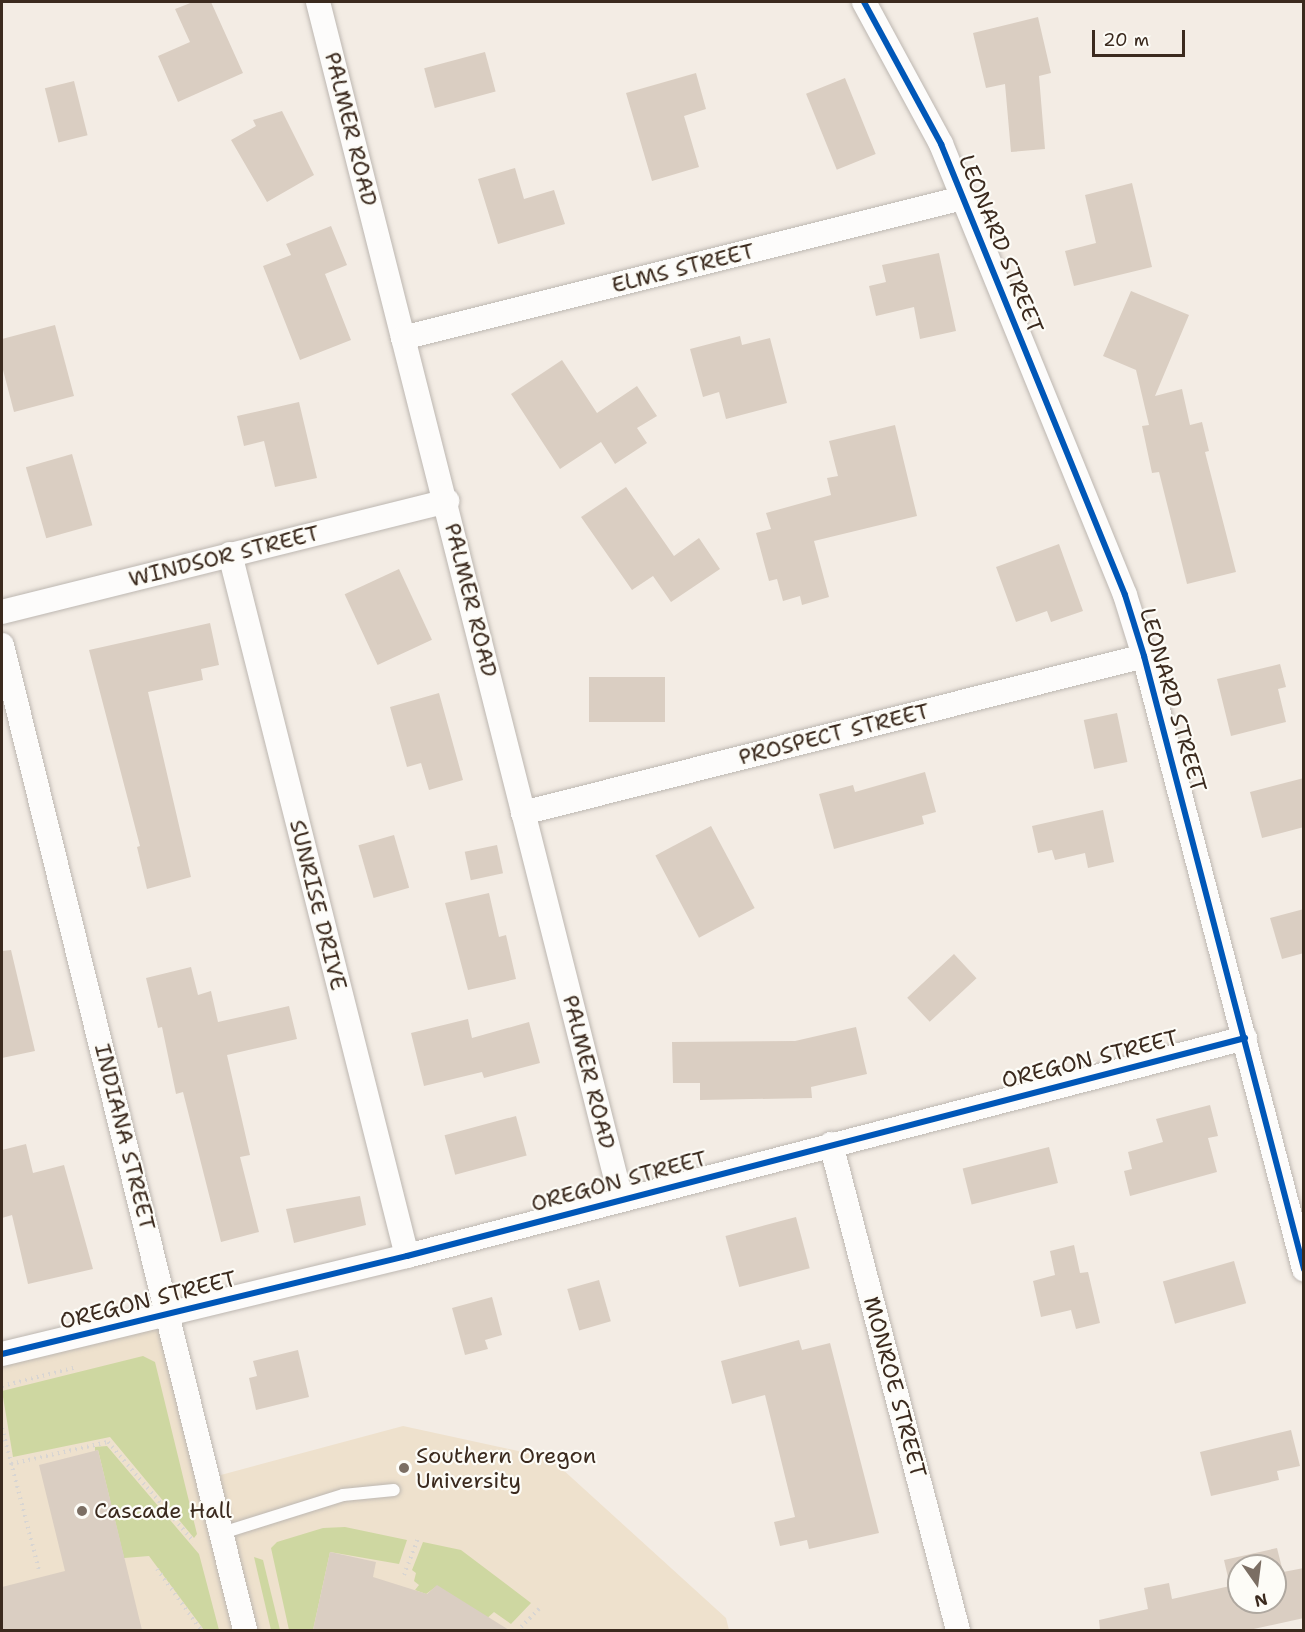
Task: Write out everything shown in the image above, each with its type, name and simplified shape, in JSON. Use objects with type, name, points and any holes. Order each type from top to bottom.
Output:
[{"type":"street","name":"PALMER ROAD","points":[[318,2],[403,338],[447,501],[621,1199]]},
{"type":"street","name":"LEONARD STREET","points":[[864,2],[941,144],[1125,596],[1144,656],[1304,1269]]},
{"type":"street","name":"ELMS STREET","points":[[403,338],[963,198]]},
{"type":"street","name":"WINDSOR STREET","points":[[2,612],[447,501]]},
{"type":"street","name":"SUNRISE DRIVE","points":[[230,554],[407,1256]]},
{"type":"street","name":"INDIANA STREET","points":[[2,645],[169,1313],[245,1630]]},
{"type":"street","name":"PROSPECT STREET","points":[[523,813],[1144,656]]},
{"type":"street","name":"OREGON STREET","points":[[2,1354],[407,1256],[1245,1038]]},
{"type":"street","name":"MONROE STREET","points":[[831,1144],[958,1630]]},
{"type":"lane","points":[[222,1533],[343,1495],[394,1490]]},
{"type":"path","points":[[2,1386],[89,1364]]},
{"type":"path","points":[[2,1428],[39,1570]]},
{"type":"path","points":[[11,1464],[108,1442],[196,1545]]},
{"type":"path","points":[[404,1575],[418,1539]]},
{"type":"path","points":[[157,1569],[201,1630]]},
{"type":"path","points":[[521,1627],[541,1606]]},
{"type":"shaded area","name":"Southern Oregon University","points":[[168,1317],[206,1479],[403,1426],[550,1458],[726,1618],[729,1630],[2,1630],[2,1358]]},
{"type":"green space","points":[[143,1356],[155,1362],[197,1534],[194,1538],[110,1437],[13,1457],[2,1391]]},
{"type":"green space","points":[[107,1446],[199,1554],[219,1630],[204,1630],[149,1556],[124,1558],[98,1450],[95,1451],[95,1447]]},
{"type":"green space","points":[[345,1527],[407,1540],[399,1564],[330,1552],[313,1630],[289,1630],[271,1548],[277,1542],[323,1528]]},
{"type":"green space","points":[[423,1542],[461,1550],[531,1603],[511,1624],[494,1612],[474,1630],[454,1630],[458,1625],[437,1586],[426,1594],[415,1590],[419,1585],[414,1581],[416,1573],[412,1570]]},
{"type":"green space","points":[[254,1557],[263,1560],[280,1630],[271,1630]]},
{"type":"building","points":[[193,2],[211,2],[243,73],[178,102],[158,56],[190,42],[175,9]]},
{"type":"building","points":[[1038,17],[1051,73],[1039,76],[1045,149],[1011,152],[1005,84],[986,88],[973,33]]},
{"type":"building","points":[[485,52],[496,92],[435,108],[424,68]]},
{"type":"building","points":[[696,73],[706,109],[684,116],[699,167],[652,181],[626,93]]},
{"type":"building","points":[[845,78],[876,154],[837,170],[806,94]]},
{"type":"building","points":[[74,81],[88,135],[58,143],[45,88]]},
{"type":"building","points":[[282,111],[314,175],[267,202],[231,140],[256,126],[253,120]]},
{"type":"building","points":[[515,168],[524,199],[554,190],[565,224],[498,244],[478,179]]},
{"type":"building","points":[[1132,183],[1152,267],[1074,286],[1065,251],[1096,243],[1085,195]]},
{"type":"building","points":[[331,226],[347,265],[325,274],[351,340],[300,360],[263,266],[291,255],[286,244]]},
{"type":"building","points":[[939,253],[956,331],[920,339],[914,307],[876,316],[869,286],[886,282],[882,265]]},
{"type":"building","points":[[1131,291],[1189,315],[1155,396],[1182,389],[1190,425],[1202,422],[1209,451],[1205,452],[1236,572],[1187,584],[1159,472],[1152,473],[1142,426],[1149,425],[1136,370],[1103,356]]},
{"type":"building","points":[[55,325],[74,396],[14,412],[2,366],[2,339]]},
{"type":"building","points":[[740,336],[742,345],[770,338],[787,403],[726,419],[719,392],[703,397],[690,349]]},
{"type":"building","points":[[562,360],[597,413],[637,386],[657,416],[637,428],[647,443],[615,464],[601,442],[560,469],[511,394]]},
{"type":"building","points":[[299,402],[317,478],[275,487],[264,441],[244,446],[237,416]]},
{"type":"building","points":[[895,425],[917,516],[814,541],[829,597],[802,605],[800,596],[783,601],[777,579],[769,581],[756,533],[771,529],[766,513],[831,495],[827,478],[838,476],[829,441]]},
{"type":"building","points":[[72,454],[92,525],[46,538],[26,467]]},
{"type":"building","points":[[626,487],[674,556],[699,538],[720,569],[671,602],[653,576],[632,590],[581,517]]},
{"type":"building","points":[[1059,544],[1083,611],[1051,622],[1047,611],[1016,622],[996,567]]},
{"type":"building","points":[[399,569],[432,640],[378,665],[345,594]]},
{"type":"building","points":[[210,623],[219,665],[201,669],[203,680],[148,692],[191,877],[147,889],[137,847],[140,846],[89,650]]},
{"type":"building","points":[[1280,664],[1286,687],[1278,689],[1286,722],[1231,736],[1217,679]]},
{"type":"building","points":[[589,677],[665,677],[665,722],[589,722]]},
{"type":"building","points":[[439,693],[463,780],[429,790],[421,763],[407,767],[390,707]]},
{"type":"building","points":[[1117,713],[1127,762],[1094,769],[1084,720]]},
{"type":"building","points":[[925,772],[936,812],[922,816],[924,824],[834,849],[819,794],[853,785],[855,792]]},
{"type":"building","points":[[1304,778],[1304,827],[1262,838],[1250,792]]},
{"type":"building","points":[[1103,810],[1114,862],[1088,868],[1085,853],[1055,860],[1052,850],[1038,853],[1032,826]]},
{"type":"building","points":[[711,826],[755,908],[699,938],[655,856]]},
{"type":"building","points":[[394,835],[409,888],[374,898],[358,845]]},
{"type":"building","points":[[497,845],[503,873],[471,880],[465,852]]},
{"type":"building","points":[[489,893],[499,937],[506,935],[516,979],[468,990],[445,903]]},
{"type":"building","points":[[1304,909],[1304,953],[1282,959],[1270,918]]},
{"type":"building","points":[[11,950],[35,1051],[2,1058],[2,951]]},
{"type":"building","points":[[954,954],[977,978],[930,1022],[907,998]]},
{"type":"building","points":[[191,967],[198,995],[211,991],[218,1022],[289,1006],[297,1039],[227,1055],[250,1155],[240,1157],[259,1232],[221,1242],[183,1092],[176,1094],[162,1027],[158,1028],[146,978]]},
{"type":"building","points":[[468,1019],[472,1038],[529,1022],[540,1063],[484,1078],[482,1072],[424,1086],[411,1033]]},
{"type":"building","points":[[856,1027],[867,1074],[811,1087],[812,1098],[700,1100],[700,1083],[673,1083],[672,1042],[795,1041]]},
{"type":"building","points":[[1210,1105],[1218,1136],[1208,1138],[1217,1172],[1130,1196],[1124,1171],[1132,1169],[1128,1152],[1163,1142],[1156,1119]]},
{"type":"building","points":[[516,1116],[527,1156],[455,1175],[445,1135]]},
{"type":"building","points":[[26,1144],[33,1173],[64,1165],[93,1269],[28,1284],[12,1215],[2,1218],[2,1150]]},
{"type":"building","points":[[1049,1147],[1058,1183],[972,1204],[963,1169]]},
{"type":"building","points":[[360,1196],[366,1225],[294,1243],[286,1209]]},
{"type":"building","points":[[796,1217],[810,1268],[739,1287],[725,1236]]},
{"type":"building","points":[[1074,1245],[1080,1273],[1088,1272],[1100,1323],[1076,1329],[1071,1310],[1041,1317],[1033,1281],[1055,1275],[1050,1251]]},
{"type":"building","points":[[1234,1261],[1246,1303],[1175,1324],[1163,1281]]},
{"type":"building","points":[[599,1280],[611,1321],[579,1330],[567,1289]]},
{"type":"building","points":[[492,1297],[502,1335],[485,1340],[488,1349],[465,1355],[452,1308]]},
{"type":"building","points":[[799,1340],[802,1350],[830,1343],[879,1533],[809,1549],[807,1540],[780,1546],[774,1522],[795,1517],[765,1395],[732,1404],[721,1361]]},
{"type":"building","points":[[298,1350],[309,1397],[256,1410],[249,1378],[257,1376],[253,1361]]},
{"type":"building","points":[[1291,1430],[1300,1466],[1277,1471],[1279,1480],[1211,1496],[1200,1452]]},
{"type":"building","name":"Cascade Hall","points":[[98,1450],[142,1630],[2,1630],[2,1587],[65,1571],[39,1465]]},
{"type":"building","points":[[1277,1548],[1278,1554],[1250,1554]]},
{"type":"building","points":[[330,1552],[376,1562],[373,1577],[427,1594],[437,1585],[509,1630],[313,1630]]},
{"type":"building","points":[[1304,1568],[1304,1618],[1249,1630],[1100,1630],[1099,1620],[1148,1609],[1144,1588],[1169,1583],[1172,1599],[1227,1587],[1227,1614],[1287,1614],[1287,1571]]},
{"type":"cycle path","points":[[864,2],[941,144],[1125,595],[1144,656],[1304,1269]]},
{"type":"cycle path","points":[[2,1354],[407,1256],[1245,1038]]},
{"type":"place","name":"Southern Oregon University","points":[[404,1468]]},
{"type":"place","name":"Cascade Hall","points":[[82,1511]]}]
